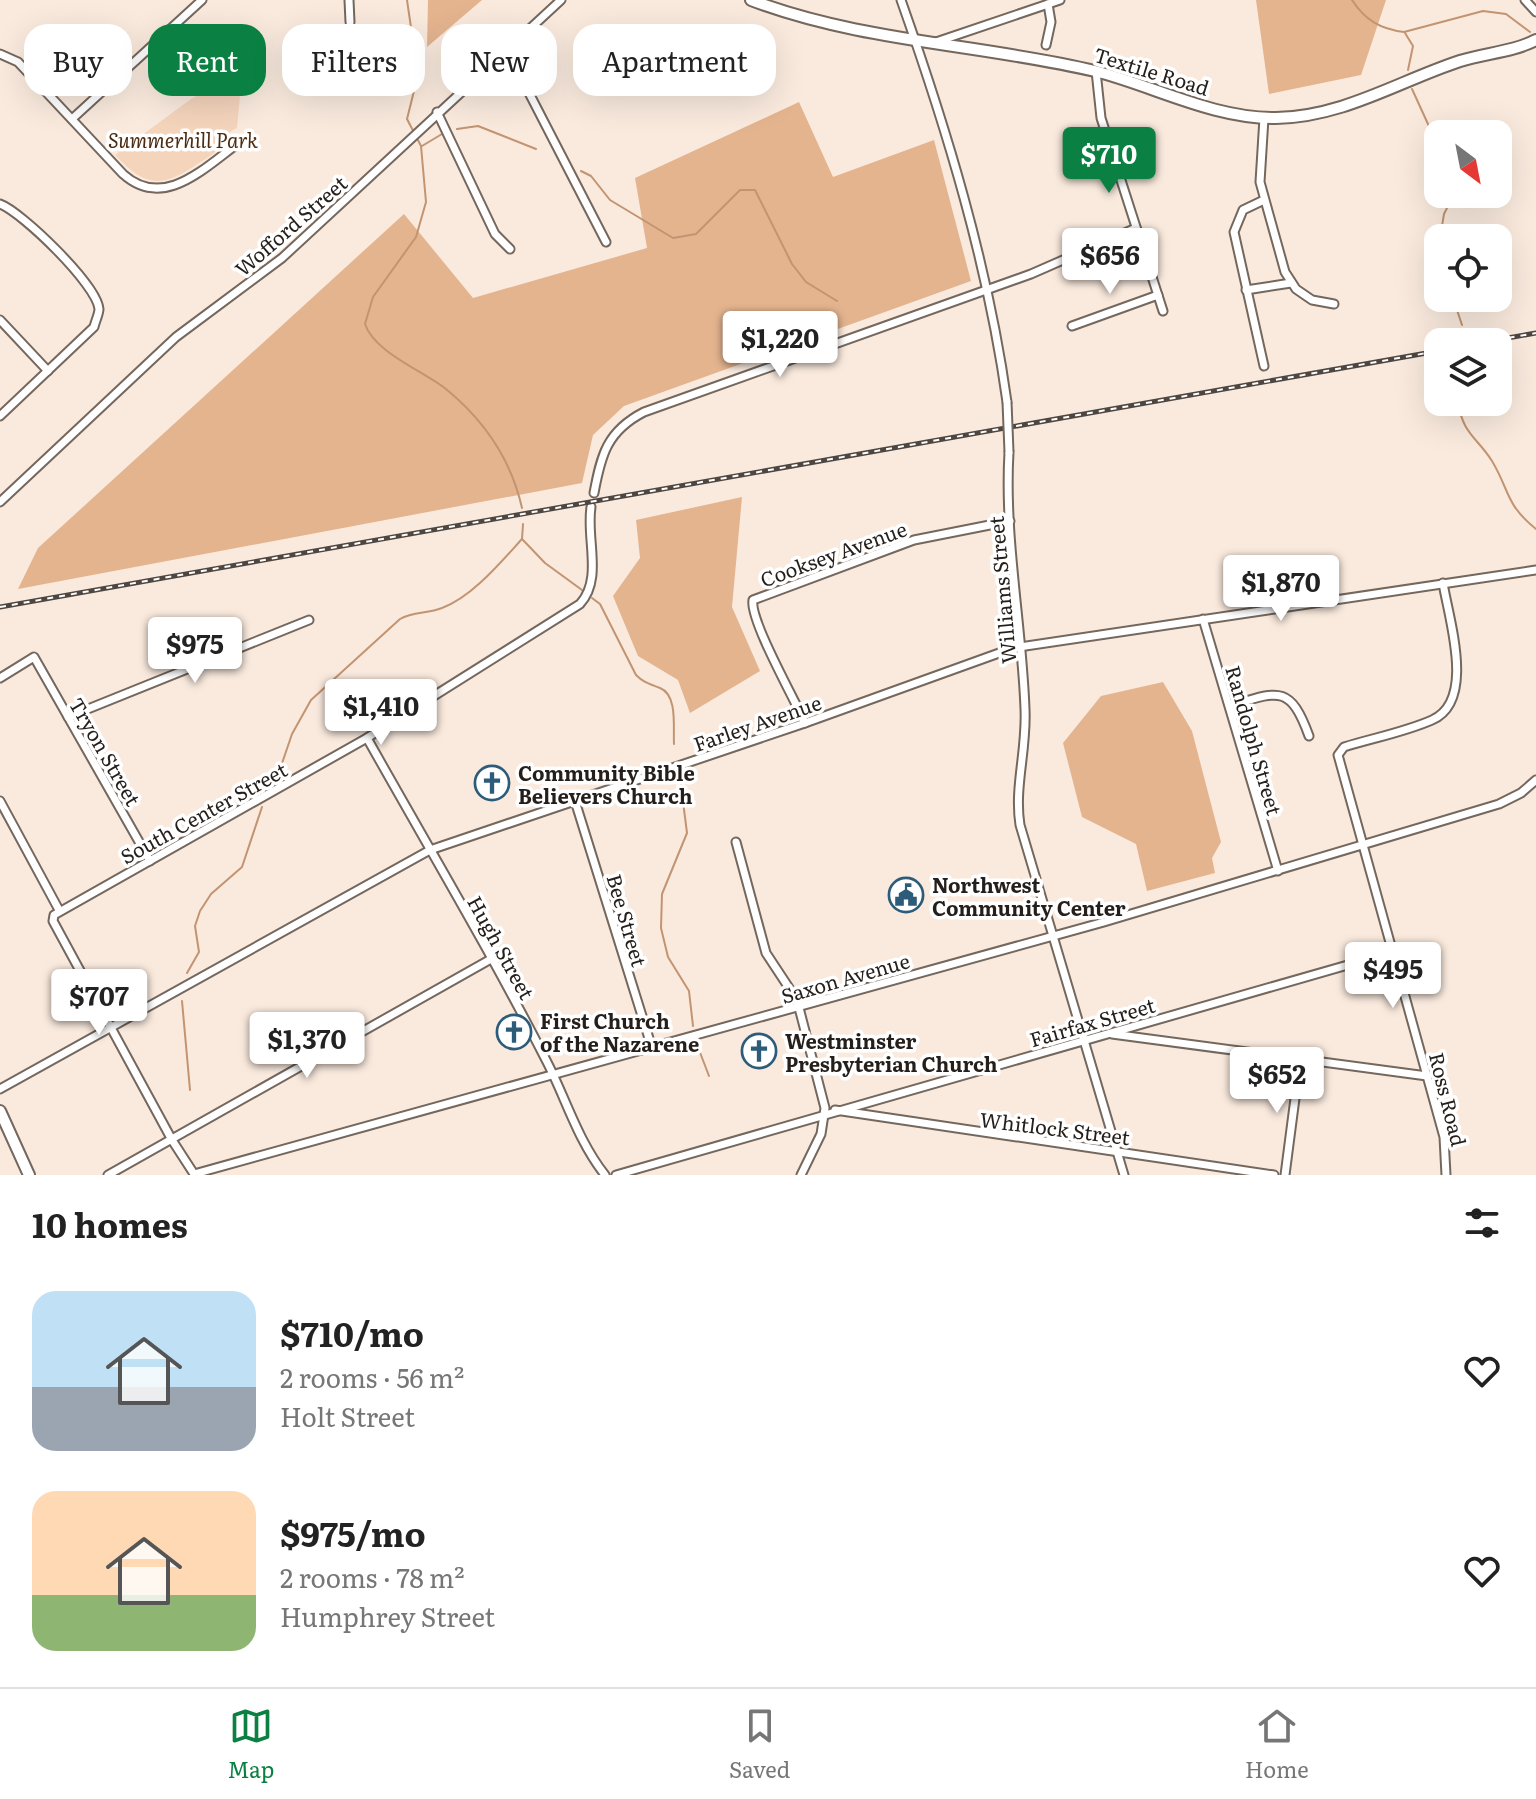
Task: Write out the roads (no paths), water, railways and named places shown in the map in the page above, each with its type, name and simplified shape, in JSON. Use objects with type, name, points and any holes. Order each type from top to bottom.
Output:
[{"type":"street","points":[[72,119],[202,0]]},
{"type":"street","points":[[349,0],[350,22]]},
{"type":"street","name":"Wofford Street","points":[[533,24],[561,0]]},
{"type":"street","name":"Textile Road","points":[[751,0],[819,22],[1096,71],[1205,105],[1264,118],[1297,116],[1361,101],[1460,61],[1536,40]]},
{"type":"street","name":"Williams Street","points":[[901,0],[954,159],[1007,402],[1010,521],[1027,739],[1019,814],[1052,937],[1124,1175]]},
{"type":"street","points":[[934,43],[1060,0]]},
{"type":"street","points":[[1525,0],[1536,12]]},
{"type":"street","points":[[1044,3],[1051,22],[1046,45]]},
{"type":"street","points":[[0,54],[18,62],[129,180],[152,189],[169,189],[185,181],[240,142]]},
{"type":"street","points":[[1096,71],[1101,118],[1163,311]]},
{"type":"street","name":"Wofford Street","points":[[0,502],[157,355],[282,258],[454,96]]},
{"type":"street","points":[[531,96],[606,242]]},
{"type":"street","points":[[437,112],[495,234],[510,249]]},
{"type":"street","points":[[1264,118],[1259,173],[1264,200],[1291,283],[1312,300],[1334,304]]},
{"type":"street","points":[[1264,200],[1248,204],[1235,224],[1246,290],[1264,366]]},
{"type":"street","points":[[0,204],[25,219],[93,292],[99,310],[94,327],[0,416]]},
{"type":"street","points":[[594,493],[606,445],[620,426],[631,419],[1070,260],[1136,228]]},
{"type":"street","points":[[1246,290],[1291,283]]},
{"type":"street","points":[[1072,326],[1158,295]]},
{"type":"street","points":[[0,320],[48,371]]},
{"type":"street","name":"South Center Street","points":[[59,910],[367,738],[580,604],[592,579],[591,507]]},
{"type":"street","name":"Cooksey Avenue","points":[[805,723],[768,648],[752,608],[753,600],[914,540],[1010,521]]},
{"type":"street","name":"Farley Avenue","points":[[0,1089],[430,850],[1022,646],[1536,570]]},
{"type":"street","name":"Ross Road","points":[[1443,583],[1458,680],[1453,701],[1432,720],[1338,751],[1446,1148],[1446,1175]]},
{"type":"street","name":"Randolph Street","points":[[1203,619],[1278,871]]},
{"type":"street","points":[[68,717],[309,620]]},
{"type":"street","name":"Tryon Street","points":[[0,678],[34,657],[150,861]]},
{"type":"street","points":[[1230,706],[1274,693],[1288,697],[1299,709],[1309,736]]},
{"type":"street","name":"Hugh Street","points":[[367,738],[491,959],[553,1076],[567,1110],[605,1175]]},
{"type":"street","name":"Saxon Avenue","points":[[172,1140],[191,1172],[197,1174],[1052,937],[1363,846],[1499,804],[1521,793],[1536,780]]},
{"type":"street","points":[[0,801],[59,910],[53,921],[172,1140]]},
{"type":"street","name":"Bee Street","points":[[575,801],[652,1048]]},
{"type":"street","points":[[736,842],[766,953],[795,997],[829,1111],[801,1175]]},
{"type":"street","name":"Fairfax Street","points":[[616,1175],[829,1111],[1393,952]]},
{"type":"street","points":[[108,1175],[491,959]]},
{"type":"street","points":[[1108,1033],[1427,1076]]},
{"type":"street","points":[[1285,1175],[1300,1060]]},
{"type":"street","points":[[0,1111],[29,1175]]},
{"type":"street","name":"Whitlock Street","points":[[829,1111],[1274,1175]]},
{"type":"waterway","points":[[407,0],[418,75],[407,119],[421,146],[426,202],[416,237],[373,297],[365,324],[378,343],[446,389],[473,414],[503,457],[522,508]]},
{"type":"waterway","points":[[1352,0],[1368,18],[1395,31],[1404,32],[1483,11],[1506,14],[1530,32]]},
{"type":"waterway","points":[[1405,33],[1413,46],[1408,70]]},
{"type":"waterway","points":[[1412,89],[1426,120]]},
{"type":"waterway","points":[[457,129],[478,126],[536,149]]},
{"type":"waterway","points":[[422,146],[442,134]]},
{"type":"waterway","points":[[581,171],[591,176],[610,200],[673,238],[696,234],[740,190],[755,190],[792,264],[806,282],[837,301]]},
{"type":"waterway","points":[[1442,224],[1447,208]]},
{"type":"waterway","points":[[1458,312],[1462,325]]},
{"type":"waterway","points":[[1461,416],[1467,429],[1492,461],[1513,504],[1536,529]]},
{"type":"waterway","points":[[523,524],[522,539],[545,563],[582,590]]},
{"type":"waterway","points":[[276,781],[292,734],[311,700],[400,619],[442,608],[464,596],[522,539]]},
{"type":"waterway","points":[[592,598],[600,604],[636,675],[670,697],[674,744]]},
{"type":"waterway","points":[[680,778],[687,833],[662,894],[661,928],[668,957],[689,991],[693,1026]]},
{"type":"waterway","points":[[187,973],[199,952],[195,926],[200,911],[211,894],[242,867],[262,807]]},
{"type":"waterway","points":[[182,1001],[190,1090]]},
{"type":"waterway","points":[[696,1042],[709,1076]]},
{"type":"railway","points":[[1512,337],[1536,333]]},
{"type":"railway","points":[[0,607],[1424,353]]},
{"type":"place","name":"Community Bible Believers Church","points":[[492,783]]},
{"type":"place","name":"Northwest Community Center","points":[[906,895]]},
{"type":"place","name":"First Church of the Nazarene","points":[[514,1032]]},
{"type":"place","name":"Westminster Presbyterian Church","points":[[759,1051]]},
{"type":"park label","name":"Summerhill Park","points":[[183,139]]}]
